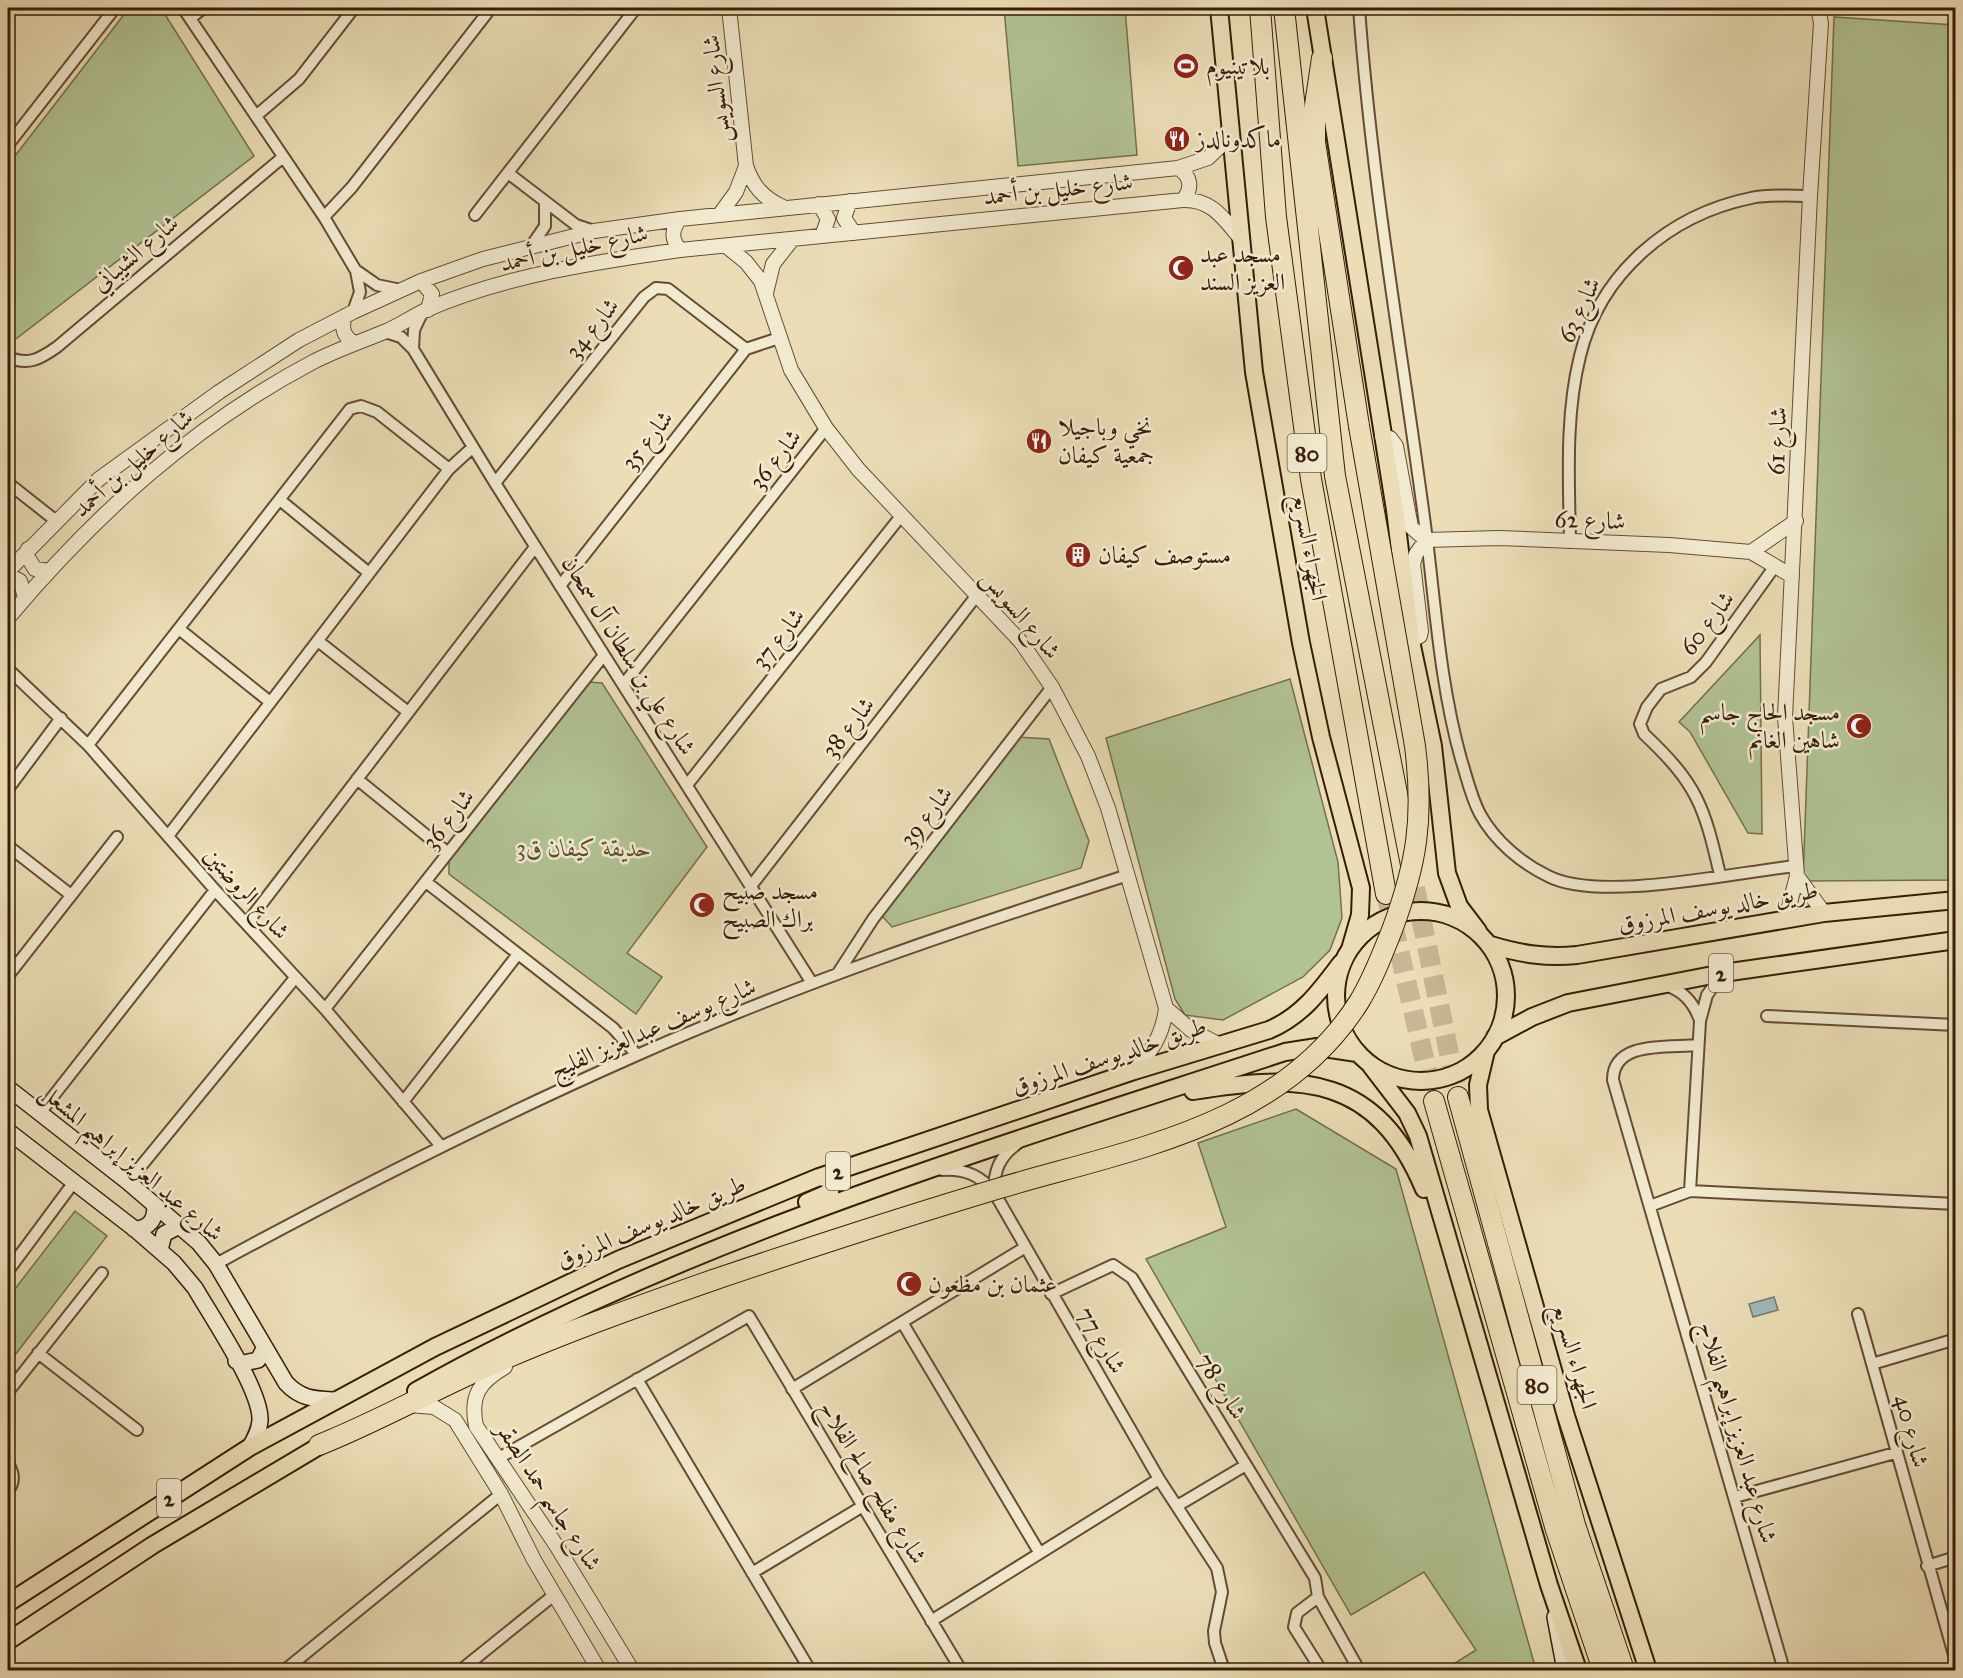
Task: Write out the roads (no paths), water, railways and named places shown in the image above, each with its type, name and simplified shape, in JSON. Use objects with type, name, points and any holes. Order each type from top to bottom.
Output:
[{"type":"highway","name":"الجهراء السريع","points":[[1260,8],[1276,217],[1311,479],[1386,894]]},
{"type":"highway","name":"الجهراء السريع","points":[[1284,8],[1335,476],[1415,888]]},
{"type":"highway","points":[[319,1445],[364,1427],[476,1371],[552,1339],[712,1280],[902,1217],[1163,1140],[1216,1121],[1264,1097],[1304,1066],[1338,1030],[1359,1002],[1379,964],[1408,883],[1419,826],[1419,782],[1415,746],[1359,426],[1316,142],[1315,105],[1322,58]]},
{"type":"highway","name":"الجهراء السريع","points":[[1458,1097],[1575,1525],[1624,1671]]},
{"type":"highway","name":"80","points":[[1434,1101],[1556,1530],[1603,1671]]},
{"type":"main road","name":"الجهراء السريع","points":[[1219,8],[1254,372],[1301,643],[1321,737],[1361,888],[1360,915],[1351,946]]},
{"type":"main road","points":[[1315,8],[1402,558],[1412,641],[1433,747],[1447,873],[1459,906],[1491,945],[1500,962],[1505,981],[1503,1019],[1491,1044],[1457,1073],[1422,1081],[1387,1075],[1371,1066]]},
{"type":"main road","name":"طريق خالد يوسف المرزوق","points":[[1491,945],[1526,955],[1548,958],[1824,912],[1956,900]]},
{"type":"main road","points":[[1478,931],[1458,918],[1435,911],[1411,910],[1388,916],[1368,928],[1351,946],[1341,963],[1336,982],[1337,1010],[1346,1037],[1407,1113],[1418,1136],[1549,1585],[1578,1671]]},
{"type":"main road","name":"2","points":[[1491,1044],[1532,1017],[1568,1003],[1659,983],[1956,940]]},
{"type":"main road","name":"طريق خالد يوسف المرزوق","points":[[8,1603],[250,1447],[476,1326],[618,1260],[819,1177],[1134,1071],[1269,1030],[1291,1019],[1311,1001],[1341,963]]},
{"type":"main road","name":"الجهراء السريع","points":[[1491,1044],[1478,1085],[1479,1110],[1566,1416],[1647,1666]]},
{"type":"main road","name":"طريق خالد يوسف المرزوق","points":[[8,1641],[153,1545],[319,1445],[452,1371],[575,1310],[680,1264],[767,1227],[926,1171],[1292,1050],[1326,1047],[1357,1053]]},
{"type":"main road","points":[[1139,1100],[1269,1080],[1310,1084],[1348,1098],[1383,1122],[1407,1152],[1453,1256]]},
{"type":"main road","name":"شارع عبد العزيز إبراهيم المشعل","points":[[8,1088],[128,1182],[179,1226],[216,1263],[286,1383],[294,1392],[311,1399],[335,1400]]},
{"type":"main road","name":"شارع عبد العزيز إبراهيم المشعل","points":[[8,1131],[134,1229],[184,1272],[255,1395],[259,1408],[258,1433],[250,1447]]},
{"type":"main road","points":[[680,1264],[722,1237],[755,1221],[830,1192],[831,1182],[827,1178],[819,1177]]},
{"type":"main road","points":[[134,1229],[147,1227],[152,1222],[156,1210],[154,1204]]},
{"type":"main road","points":[[160,1250],[164,1234],[179,1226]]},
{"type":"main road","points":[[236,1361],[244,1364],[258,1360],[265,1347]]},
{"type":"main road","points":[[8,1611],[45,1586],[87,1551]]},
{"type":"main road","points":[[1549,1585],[1565,1671]]},
{"type":"street","points":[[8,145],[115,8]]},
{"type":"street","points":[[183,8],[324,216],[356,271],[360,292],[343,328],[345,334],[354,343]]},
{"type":"street","points":[[191,18],[204,8]]},
{"type":"street","points":[[256,116],[298,80],[354,8]]},
{"type":"street","points":[[324,216],[352,187],[491,8]]},
{"type":"street","points":[[475,215],[636,8]]},
{"type":"street","name":"شارع السويس","points":[[729,8],[746,166],[755,187],[763,195],[783,207]]},
{"type":"street","points":[[1359,8],[1376,198],[1426,540],[1414,558],[1421,631],[1420,636],[1412,641]]},
{"type":"street","name":"شارع 61","points":[[1786,918],[1797,871],[1785,737],[1810,196],[1821,22],[1818,8]]},
{"type":"street","name":"شارع خليل بن أحمد","points":[[8,573],[55,520],[115,467],[219,392],[298,340],[421,281],[483,259],[594,231],[783,207],[1179,168],[1208,158],[1230,137]]},
{"type":"street","name":"شارع الشيباني","points":[[8,357],[17,361],[30,362],[57,347],[283,157]]},
{"type":"street","name":"شارع السويس","points":[[720,214],[736,192],[746,166]]},
{"type":"street","points":[[1179,168],[1184,171],[1190,182],[1190,189],[1183,200]]},
{"type":"street","points":[[508,173],[576,225],[594,231]]},
{"type":"street","name":"شارع 63","points":[[1570,542],[1570,421],[1575,384],[1580,355],[1589,329],[1610,285],[1644,249],[1675,226],[1701,212],[1754,197],[1810,196]]},
{"type":"street","name":"شارع خليل بن أحمد","points":[[8,618],[49,571],[132,487],[226,413],[312,363],[354,343],[385,332],[425,311],[499,285],[610,260],[680,250],[791,241],[1183,200],[1199,201],[1214,208],[1241,239]]},
{"type":"street","points":[[850,201],[844,218],[854,233]]},
{"type":"street","points":[[532,245],[545,226],[545,202]]},
{"type":"street","points":[[819,204],[828,219],[822,236]]},
{"type":"street","points":[[680,219],[672,234],[674,243],[680,250]]},
{"type":"street","name":"شارع السويس","points":[[766,293],[773,264],[791,241]]},
{"type":"street","name":"شارع السويس","points":[[726,246],[750,266],[766,293],[791,370],[826,428],[858,469],[1021,642],[1052,687],[1088,756],[1107,808],[1125,876],[1166,1008],[1161,1035],[1150,1054],[1134,1071]]},
{"type":"street","points":[[356,271],[377,285],[401,290]]},
{"type":"street","points":[[413,349],[414,330],[432,294],[421,281]]},
{"type":"street","name":"شارع 34","points":[[495,483],[644,297],[656,288],[668,289],[746,349]]},
{"type":"street","name":"شارع علي بن سلطان آل سمحان","points":[[385,332],[401,337],[413,349],[535,547],[812,983]]},
{"type":"street","points":[[746,349],[779,338]]},
{"type":"street","name":"شارع 35","points":[[560,586],[746,349]]},
{"type":"street","points":[[88,745],[280,501],[342,416],[350,409],[361,406],[377,412],[449,469]]},
{"type":"street","name":"شارع 36","points":[[623,685],[826,428]]},
{"type":"street","points":[[1382,436],[1390,438],[1396,446],[1411,526],[1426,540]]},
{"type":"street","points":[[168,836],[449,469],[473,447]]},
{"type":"street","points":[[115,467],[126,468],[130,471],[133,476],[132,487]]},
{"type":"street","points":[[8,483],[55,520]]},
{"type":"street","points":[[280,501],[369,573]]},
{"type":"street","name":"شارع 37","points":[[687,786],[901,516]]},
{"type":"street","points":[[1751,552],[1796,521]]},
{"type":"street","name":"شارع 62","points":[[1426,540],[1499,538],[1669,545],[1751,552],[1792,576]]},
{"type":"street","name":"طريق خالد يوسف المرزوق","points":[[1426,540],[1437,638],[1451,725],[1471,794],[1481,815],[1497,838],[1521,860],[1550,878],[1590,887],[1626,887],[1720,875],[1797,871]]},
{"type":"street","points":[[247,923],[535,547]]},
{"type":"street","points":[[28,549],[30,563],[35,569],[49,571]]},
{"type":"street","name":"شارع 60","points":[[1720,875],[1708,822],[1698,798],[1689,782],[1644,734],[1640,724],[1647,708],[1661,689],[1691,677],[1706,662],[1775,566]]},
{"type":"street","points":[[8,573],[20,581],[25,597]]},
{"type":"street","name":"شارع 38","points":[[751,886],[977,594]]},
{"type":"street","points":[[179,629],[270,702]]},
{"type":"street","points":[[318,641],[408,712]]},
{"type":"street","name":"شارع 36","points":[[325,1009],[604,655]]},
{"type":"street","name":"شارع الروضتين","points":[[9,673],[88,745],[215,890],[325,1009],[440,1145]]},
{"type":"street","name":"39 شارع","points":[[838,973],[873,919],[1052,687]]},
{"type":"street","points":[[8,789],[61,718]]},
{"type":"street","points":[[357,778],[448,853]]},
{"type":"street","points":[[8,976],[117,837]]},
{"type":"street","points":[[8,846],[71,895]]},
{"type":"street","points":[[1797,871],[1824,912]]},
{"type":"street","name":"شارع يوسف عبدالعزيز الفليج","points":[[216,1263],[440,1145],[637,1054],[838,973],[983,922],[1125,876]]},
{"type":"street","points":[[426,882],[612,1028],[637,1054]]},
{"type":"street","points":[[40,1113],[215,890]]},
{"type":"street","points":[[403,1102],[518,954]]},
{"type":"street","points":[[1690,1191],[1700,1021],[1707,994],[1723,973]]},
{"type":"street","points":[[128,1182],[295,978]]},
{"type":"street","points":[[1659,983],[1674,987],[1686,996],[1695,1007],[1700,1021]]},
{"type":"street","points":[[1166,1008],[1191,1030],[1220,1045]]},
{"type":"street","points":[[1767,1016],[1956,1025]]},
{"type":"street","name":"شارع عبد العزيز إبراهيم الفلاج","points":[[1698,1045],[1629,1051],[1623,1055],[1614,1068],[1615,1090],[1784,1671]]},
{"type":"street","points":[[994,1192],[994,1174],[999,1161],[1008,1150],[1030,1136]]},
{"type":"street","name":"شارع 77","points":[[926,1171],[965,1171],[983,1180],[994,1192],[1024,1248],[1159,1479],[1218,1568],[1221,1592],[1214,1631],[1217,1657],[1224,1671]]},
{"type":"street","points":[[8,1271],[74,1182]]},
{"type":"street","points":[[1650,1206],[1690,1191],[1956,1204]]},
{"type":"street","points":[[792,1389],[1024,1248]]},
{"type":"street","name":"شارع 78","points":[[1051,1294],[1113,1265],[1132,1278],[1315,1578],[1318,1597],[1355,1669]]},
{"type":"street","points":[[8,1392],[102,1273]]},
{"type":"street","name":"شارع 40","points":[[1858,1314],[1927,1566],[1956,1662]]},
{"type":"street","name":"شارع مفلح صالح الفلاح","points":[[636,1379],[749,1316],[961,1671]]},
{"type":"street","points":[[902,1322],[1039,1552]]},
{"type":"street","name":"شارع جاسم حمد الصقر","points":[[552,1339],[482,1382],[474,1396],[473,1411],[476,1426],[556,1545],[632,1671]]},
{"type":"street","points":[[1872,1364],[1956,1339]]},
{"type":"street","points":[[38,1353],[137,1430]]},
{"type":"street","points":[[497,1459],[636,1379],[810,1671]]},
{"type":"street","name":"شارع جاسم حمد الصقر","points":[[407,1405],[434,1407],[455,1420],[501,1494],[534,1560],[599,1671]]},
{"type":"street","points":[[1735,1497],[1896,1453]]},
{"type":"street","points":[[8,1463],[13,1476],[12,1485],[8,1491]]},
{"type":"street","points":[[1177,1506],[1246,1465]]},
{"type":"street","points":[[931,1621],[1159,1479]]},
{"type":"street","points":[[285,1671],[501,1494]]},
{"type":"street","points":[[752,1573],[862,1506]]},
{"type":"street","points":[[534,1560],[532,1549],[538,1539],[549,1539],[556,1545]]},
{"type":"street","points":[[1927,1566],[1956,1557]]},
{"type":"street","points":[[461,1671],[554,1594]]},
{"type":"street","points":[[1318,1597],[1297,1614],[1294,1627],[1320,1671]]},
{"type":"water","points":[[1774,1297],[1778,1310],[1753,1317],[1749,1304]]},
{"type":"tunnel","points":[[1415,888],[1458,1097]]},
{"type":"tunnel","points":[[1386,894],[1434,1101]]},
{"type":"place","name":"بلاتينيوم","points":[[1186,66]]},
{"type":"place","name":"ماكدونالدز","points":[[1177,139]]},
{"type":"place","name":"مسجد عبد العزيز السند","points":[[1181,268]]},
{"type":"place","name":"نخي وباجيلا جمعية كيفان","points":[[1039,441]]},
{"type":"place","name":"مستوصف كيفان","points":[[1078,555]]},
{"type":"place","name":"مسجد الحاج جاسم شاهين الغانم","points":[[1859,726]]},
{"type":"place","name":"مسجد صبيح براك الصبيح","points":[[702,905]]},
{"type":"place","name":"عثمان بن مظعون","points":[[909,1284]]},
{"type":"park label","name":"حديقة كيفان ق3","points":[[584,848]]}]
